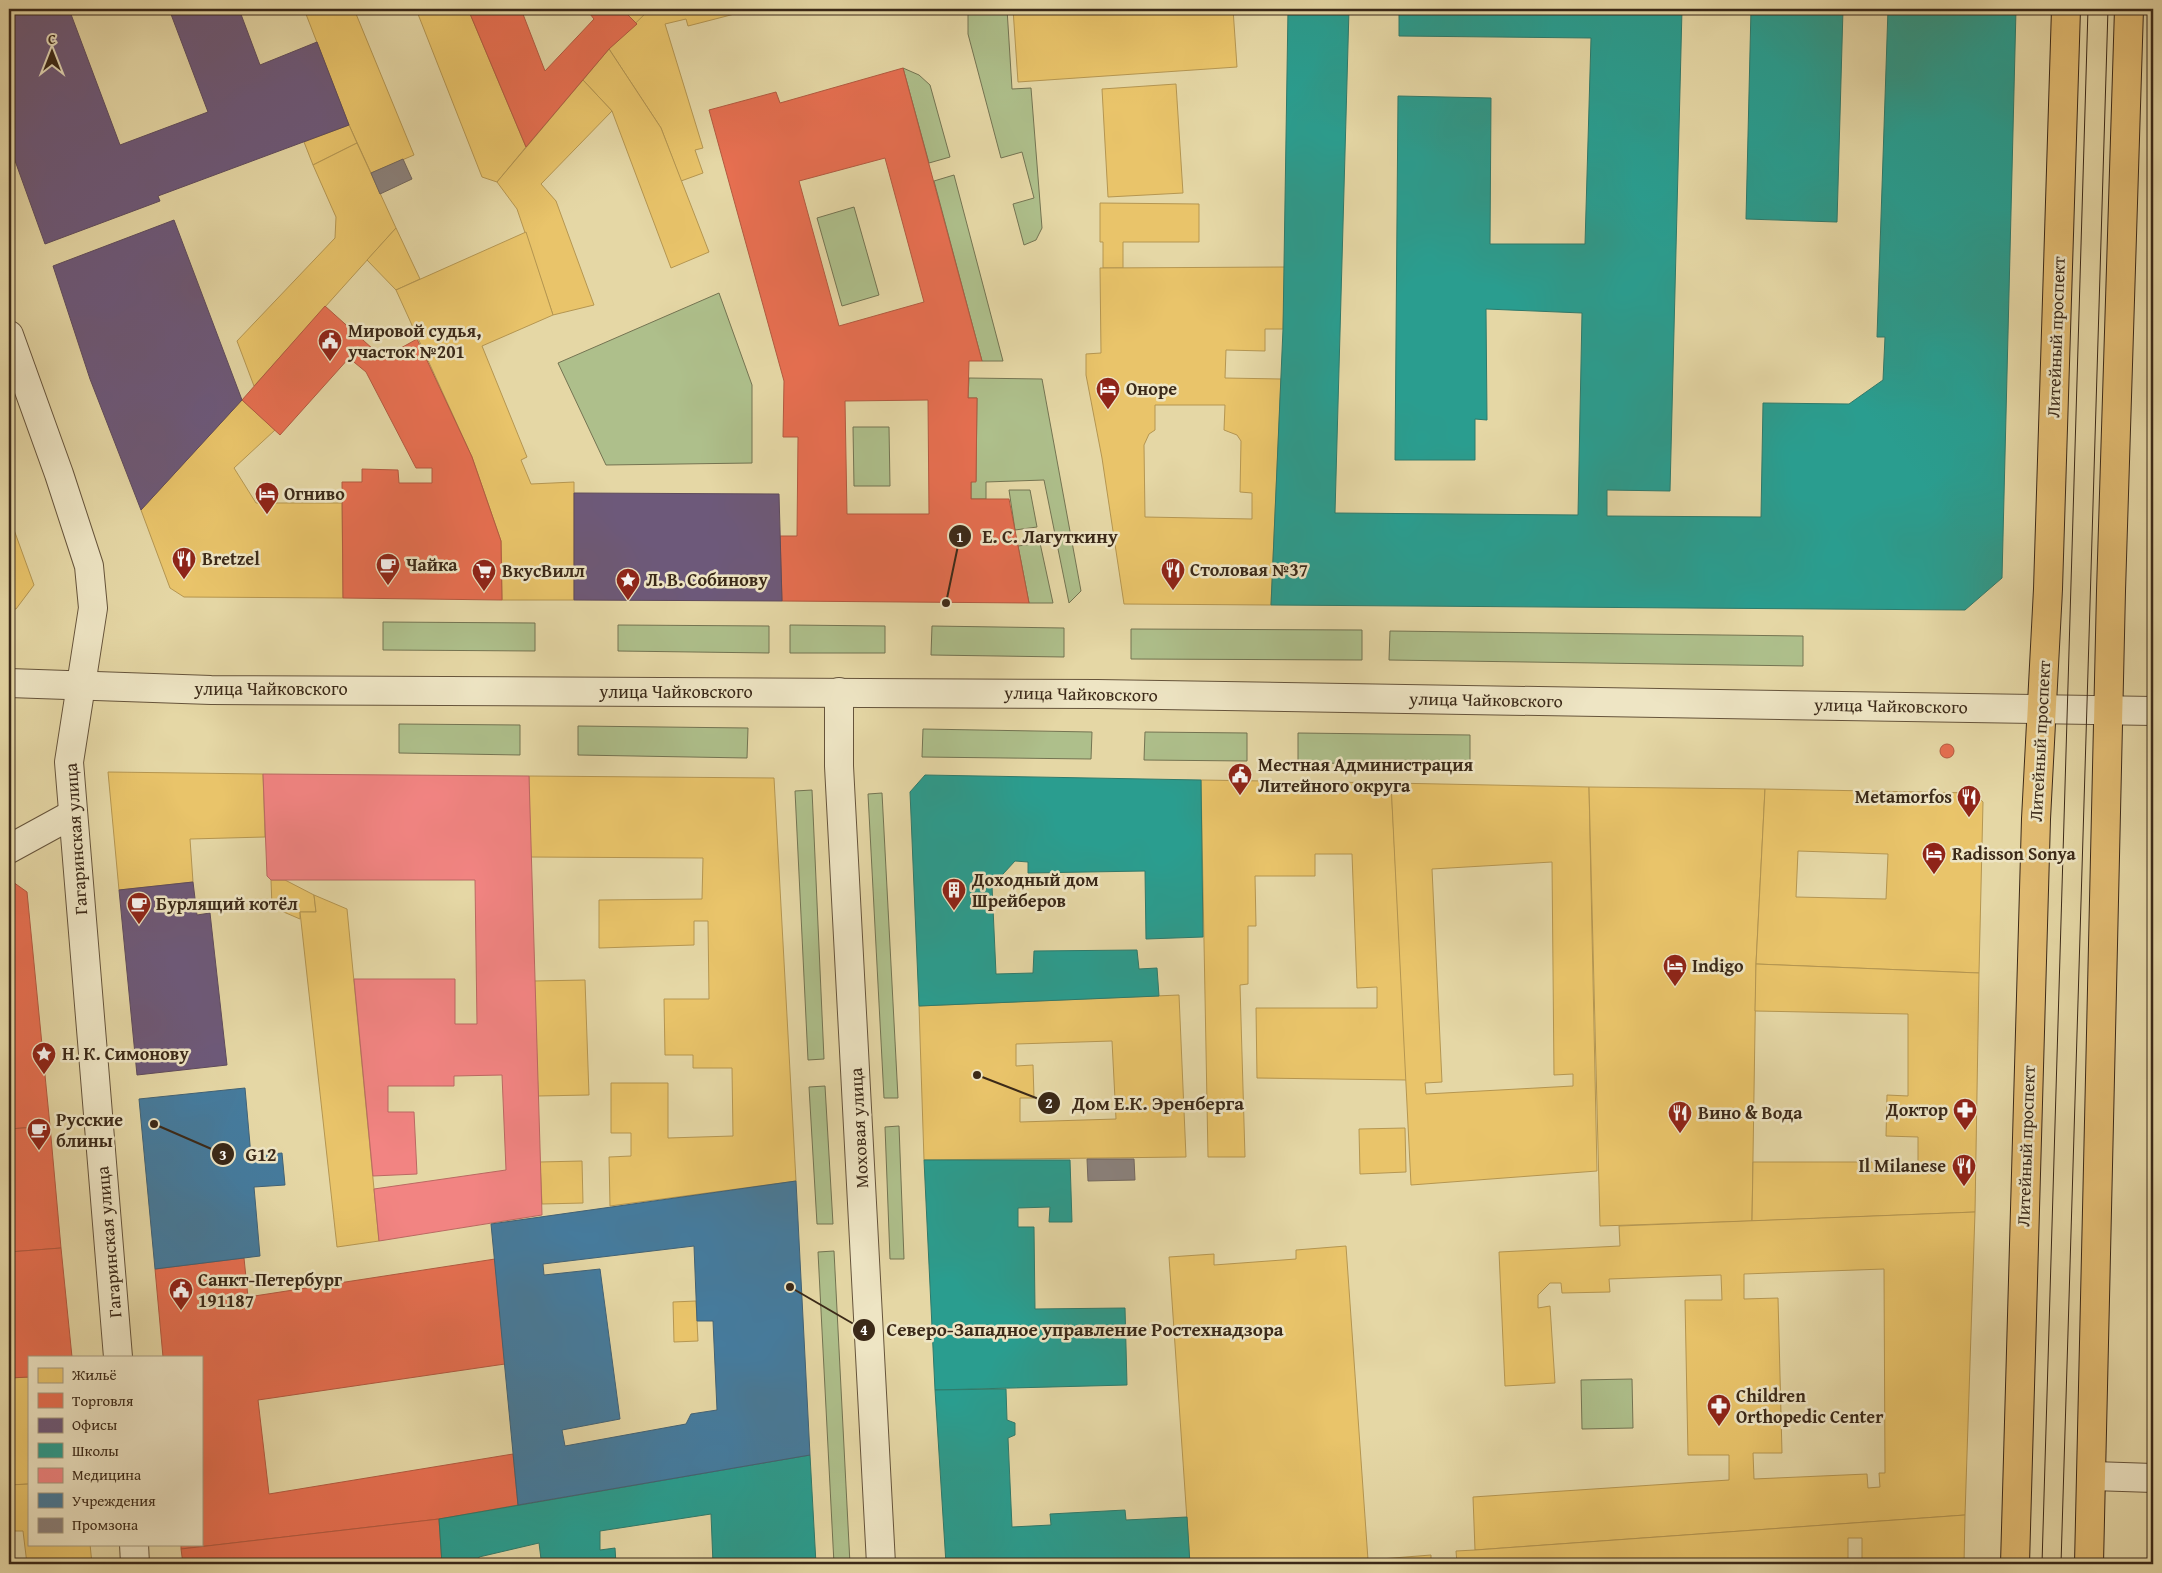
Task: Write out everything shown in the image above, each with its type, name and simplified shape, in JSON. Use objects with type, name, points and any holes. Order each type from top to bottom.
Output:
[{"type":"main road","name":"Литейный проспект","points":[[2015,1564],[2036,819],[2048,582],[2066,9]]},
{"type":"main road","points":[[2089,1564],[2093,1476],[2109,710],[2129,9]]},
{"type":"street","name":"Гагаринская улица","points":[[9,335],[59,474],[89,566],[93,608],[69,762],[118,1356]]},
{"type":"street","name":"улица Чайковского","points":[[9,683],[210,690],[1098,694],[2153,711]]},
{"type":"street","name":"Моховая улица","points":[[839,692],[839,766],[881,1564]]},
{"type":"street","points":[[9,849],[73,814]]},
{"type":"street","points":[[2093,1476],[2153,1478]]},
{"type":"street","points":[[134,1546],[135,1564]]},
{"type":"green space","points":[[971,9],[1007,9],[1012,89],[1031,88],[1042,228],[1036,240],[1024,245],[1013,204],[1034,198],[1022,152],[1001,158],[968,34],[968,13]]},
{"type":"green space","points":[[903,68],[919,75],[930,85],[950,157],[929,163]]},
{"type":"green space","points":[[954,175],[1003,361],[982,361],[934,181]]},
{"type":"green space","points":[[854,207],[879,295],[842,306],[817,218]]},
{"type":"green space","points":[[719,293],[752,385],[752,463],[606,465],[558,363]]},
{"type":"green space","points":[[969,378],[1042,379],[1081,591],[1069,603],[1044,480],[986,482],[986,499],[971,499],[971,482],[976,481],[977,398],[968,398]]},
{"type":"green space","points":[[853,427],[889,427],[890,486],[854,486]]},
{"type":"green space","points":[[1009,490],[1030,490],[1037,527],[1015,530]]},
{"type":"green space","points":[[1040,543],[1053,603],[1029,603],[1018,546]]},
{"type":"green space","points":[[383,622],[535,623],[535,651],[383,650]]},
{"type":"green space","points":[[618,625],[769,626],[769,653],[618,651]]},
{"type":"green space","points":[[790,625],[885,626],[885,653],[790,653]]},
{"type":"green space","points":[[932,626],[1064,628],[1064,657],[931,655]]},
{"type":"green space","points":[[1131,629],[1362,630],[1362,660],[1131,659]]},
{"type":"green space","points":[[1390,631],[1803,636],[1803,666],[1389,660]]},
{"type":"green space","points":[[399,724],[520,725],[520,755],[399,753]]},
{"type":"green space","points":[[578,726],[748,728],[747,758],[578,755]]},
{"type":"green space","points":[[923,729],[1092,732],[1091,759],[922,757]]},
{"type":"green space","points":[[1145,732],[1247,733],[1247,761],[1144,760]]},
{"type":"green space","points":[[1298,733],[1470,735],[1470,764],[1298,763]]},
{"type":"green space","points":[[812,790],[824,1059],[808,1060],[795,791]]},
{"type":"green space","points":[[882,793],[898,1098],[884,1098],[868,794]]},
{"type":"green space","points":[[825,1086],[833,1224],[817,1224],[809,1087]]},
{"type":"green space","points":[[899,1126],[904,1259],[890,1259],[885,1127]]},
{"type":"green space","points":[[834,1251],[850,1564],[834,1564],[818,1252]]},
{"type":"green space","points":[[1632,1379],[1633,1428],[1582,1429],[1581,1380]]},
{"type":"building: Жильё","points":[[304,9],[354,9],[414,155],[371,173],[349,125]]},
{"type":"building: Жильё","points":[[416,9],[468,9],[526,147],[497,182],[482,177]]},
{"type":"building: Жильё","points":[[622,9],[650,9],[637,24]]},
{"type":"building: Жильё","points":[[650,9],[754,9],[688,26],[686,19],[665,24],[703,148],[695,150],[703,173],[681,181],[661,128],[609,49]]},
{"type":"building: Жильё","points":[[1013,9],[1233,9],[1237,67],[1018,82]]},
{"type":"building: Жильё","points":[[609,49],[661,128],[709,252],[671,268],[612,111],[583,80]]},
{"type":"building: Жильё","points":[[583,80],[612,111],[541,184],[556,201],[594,305],[553,315],[517,209],[497,182]]},
{"type":"building: Жильё","points":[[1176,84],[1183,193],[1108,197],[1102,89]]},
{"type":"building: Жильё","points":[[349,125],[357,143],[313,165],[304,142]]},
{"type":"building: Жильё","points":[[357,143],[396,228],[254,386],[237,341],[335,238],[336,217],[313,165]]},
{"type":"building: Жильё","points":[[1100,203],[1199,204],[1199,242],[1123,242],[1123,268],[1103,268],[1103,242],[1100,242]]},
{"type":"building: Жильё","points":[[396,228],[420,279],[396,290],[367,260]]},
{"type":"building: Жильё","points":[[526,232],[553,315],[482,346],[527,457],[521,460],[531,484],[574,482],[574,600],[502,600],[501,541],[472,457],[396,290]]},
{"type":"building: Жильё","points":[[1285,267],[1283,329],[1265,329],[1265,351],[1226,350],[1225,378],[1281,379],[1271,605],[1124,604],[1102,458],[1086,375],[1086,354],[1101,353],[1100,268]],"holes":[[[1155,405],[1225,405],[1224,430],[1237,435],[1241,441],[1240,492],[1252,493],[1252,519],[1145,517],[1144,445],[1149,434],[1155,430]]]},
{"type":"building: Жильё","points":[[242,400],[275,430],[234,468],[256,503],[342,503],[343,598],[184,597],[170,588],[141,510]]},
{"type":"building: Жильё","points":[[9,516],[34,585],[16,609],[9,609]]},
{"type":"building: Жильё","points":[[108,772],[263,774],[265,837],[190,839],[193,882],[119,890]]},
{"type":"building: Жильё","points":[[529,776],[774,778],[796,1181],[610,1206],[609,1157],[631,1156],[631,1133],[611,1133],[611,1083],[668,1083],[668,1138],[733,1136],[732,1068],[693,1068],[693,1055],[665,1055],[664,999],[709,999],[708,921],[694,921],[694,945],[599,948],[599,900],[702,899],[703,858],[530,857]]},
{"type":"building: Жильё","points":[[1201,780],[1391,783],[1407,1080],[1257,1078],[1256,1008],[1377,1008],[1377,987],[1357,988],[1352,854],[1315,854],[1315,876],[1255,876],[1256,926],[1248,926],[1248,984],[1240,985],[1245,1157],[1208,1157]]},
{"type":"building: Жильё","points":[[1391,783],[1589,787],[1597,1171],[1411,1185]],"holes":[[[1552,862],[1554,1075],[1573,1074],[1573,1086],[1426,1094],[1425,1083],[1442,1082],[1432,869]]]},
{"type":"building: Жильё","name":"Indigo","points":[[1589,787],[1765,789],[1756,964],[1752,1221],[1600,1226]]},
{"type":"building: Жильё","name":"Radisson Sonya","points":[[1765,789],[1974,793],[1983,802],[1979,973],[1756,964]],"holes":[[[1798,851],[1888,854],[1886,899],[1796,897]]]},
{"type":"building: Жильё","points":[[271,880],[285,880],[314,895],[316,912],[300,912],[300,919],[272,907]]},
{"type":"building: Жильё","points":[[314,895],[347,909],[379,1241],[337,1247],[300,912],[316,912]]},
{"type":"building: Жильё","points":[[1756,964],[1979,973],[1975,1212],[1752,1221],[1753,1162],[1918,1162],[1918,1137],[1886,1136],[1887,1095],[1908,1096],[1908,1014],[1755,1011]]},
{"type":"building: Жильё","points":[[585,980],[589,1095],[538,1096],[534,981]]},
{"type":"building: Жильё","points":[[1179,995],[1186,1157],[924,1160],[919,1006]],"holes":[[[1112,1041],[1116,1119],[1020,1122],[1020,1098],[1034,1098],[1033,1065],[1016,1066],[1016,1044]]]},
{"type":"building: Жильё","points":[[1405,1128],[1406,1172],[1360,1174],[1359,1129]]},
{"type":"building: Жильё","points":[[582,1161],[583,1203],[542,1204],[540,1162]]},
{"type":"building: Жильё","points":[[1975,1212],[1965,1515],[1475,1550],[1473,1497],[1729,1480],[1729,1455],[1688,1455],[1685,1300],[1722,1300],[1721,1275],[1609,1279],[1610,1292],[1562,1293],[1561,1283],[1550,1283],[1538,1295],[1538,1308],[1550,1306],[1555,1383],[1505,1386],[1499,1252],[1620,1246],[1619,1226]],"holes":[[[1884,1269],[1885,1473],[1879,1473],[1880,1487],[1868,1488],[1867,1474],[1754,1479],[1753,1453],[1782,1453],[1778,1298],[1744,1299],[1744,1274]]]},
{"type":"building: Жильё","points":[[1346,1246],[1368,1560],[1302,1564],[1190,1564],[1169,1257],[1214,1254],[1214,1265],[1296,1259],[1296,1250]]},
{"type":"building: Жильё","points":[[696,1301],[698,1341],[674,1342],[673,1302]]},
{"type":"building: Жильё","points":[[28,1377],[28,1484],[9,1485],[9,1378]]},
{"type":"building: Жильё","points":[[28,1484],[28,1546],[90,1546],[92,1564],[27,1564],[23,1531],[9,1531],[9,1485]]},
{"type":"building: Жильё","points":[[1965,1515],[1964,1564],[1862,1564],[1862,1538],[1848,1538],[1848,1563],[1457,1564],[1456,1551]]},
{"type":"building: Жильё","points":[[1431,1555],[1431,1564],[1302,1564],[1368,1560]]},
{"type":"building: Торговля","points":[[468,9],[521,9],[545,71],[594,19],[586,9],[622,9],[637,24],[609,49],[526,147]]},
{"type":"building: Торговля","points":[[903,68],[982,361],[969,361],[968,398],[977,398],[976,482],[971,482],[971,499],[1009,499],[1029,603],[782,601],[780,536],[797,536],[798,437],[783,437],[784,381],[709,110],[776,92],[780,103]],"holes":[[[885,158],[924,302],[839,326],[799,181]],[[928,400],[929,514],[847,514],[845,401]]]},
{"type":"building: Торговля","points":[[325,306],[383,358],[417,339],[472,457],[501,541],[502,600],[343,598],[342,482],[362,482],[362,469],[398,470],[399,483],[432,483],[432,468],[416,468],[366,372],[349,358],[280,435],[242,400]]},
{"type":"building: Торговля","points":[[1944,744],[1950,744],[1954,751],[1950,758],[1944,758],[1940,754],[1940,748]]},
{"type":"building: Торговля","points":[[9,765],[11,765],[13,813],[9,816]]},
{"type":"building: Торговля","points":[[13,882],[27,892],[50,1126],[9,1129],[9,884]]},
{"type":"building: Торговля","points":[[50,1126],[61,1248],[9,1252],[9,1129]]},
{"type":"building: Торговля","points":[[61,1248],[72,1356],[28,1356],[28,1377],[9,1378],[9,1252]]},
{"type":"building: Торговля","points":[[244,1258],[248,1297],[495,1259],[505,1364],[258,1400],[269,1494],[513,1454],[518,1505],[439,1519],[181,1549],[181,1546],[202,1546],[202,1356],[163,1356],[155,1269]]},
{"type":"building: Торговля","points":[[439,1519],[442,1564],[183,1564],[181,1549]]},
{"type":"building: Офисы","points":[[9,9],[69,9],[120,145],[208,112],[169,9],[239,9],[260,65],[317,42],[349,125],[158,196],[160,201],[45,244],[9,144]]},
{"type":"building: Офисы","points":[[174,220],[242,400],[141,510],[90,379],[53,266]]},
{"type":"building: Офисы","points":[[574,493],[779,494],[782,601],[574,600]]},
{"type":"building: Офисы","points":[[193,882],[197,915],[210,913],[227,1065],[137,1075],[119,890]]},
{"type":"building: Школы","points":[[1288,9],[1349,9],[1335,513],[1578,515],[1582,313],[1486,309],[1487,420],[1475,419],[1475,460],[1395,460],[1398,96],[1491,98],[1490,244],[1585,244],[1591,38],[1399,36],[1399,9],[1682,9],[1670,491],[1607,490],[1607,516],[1761,517],[1763,403],[1849,404],[1883,380],[1885,337],[1877,337],[1888,9],[2016,9],[2002,578],[1965,610],[1271,605],[1283,329]]},
{"type":"building: Школы","points":[[1751,9],[1843,9],[1837,222],[1746,219]]},
{"type":"building: Школы","name":"Доходный дом Шрейберов","points":[[925,775],[1201,780],[1203,937],[1146,939],[1145,871],[1028,873],[1028,862],[1015,861],[992,886],[996,974],[1033,973],[1034,951],[1137,950],[1139,969],[1157,968],[1159,996],[919,1006],[910,792]]},
{"type":"building: Школы","points":[[924,1160],[1070,1160],[1072,1222],[1049,1222],[1050,1207],[1018,1208],[1018,1227],[1034,1227],[1035,1309],[1125,1308],[1127,1385],[935,1390]]},
{"type":"building: Школы","points":[[1006,1389],[1007,1420],[1015,1423],[1015,1435],[1008,1438],[1012,1527],[1051,1525],[1050,1514],[1125,1510],[1126,1520],[1187,1517],[1190,1564],[946,1564],[935,1390]]},
{"type":"building: Школы","points":[[810,1455],[816,1564],[713,1564],[711,1514],[600,1531],[600,1550],[615,1548],[616,1564],[521,1564],[521,1561],[541,1559],[539,1543],[479,1557],[479,1564],[442,1564],[439,1519]]},
{"type":"building: Медицина","points":[[263,774],[529,776],[542,1215],[379,1241],[374,1189],[506,1170],[502,1075],[454,1076],[454,1086],[388,1086],[388,1112],[414,1112],[417,1174],[373,1176],[354,979],[455,979],[455,1024],[477,1024],[475,880],[271,880],[267,876]]},
{"type":"building: Учреждения","points":[[245,1088],[251,1156],[282,1153],[285,1185],[254,1187],[260,1256],[155,1269],[139,1099]]},
{"type":"building: Учреждения","points":[[796,1181],[810,1455],[518,1505],[491,1224]],"holes":[[[694,1246],[697,1321],[713,1321],[717,1410],[691,1414],[686,1424],[565,1446],[562,1430],[620,1419],[600,1269],[544,1275],[543,1264]]]},
{"type":"building: Промзона","points":[[403,159],[412,179],[380,194],[371,173]]},
{"type":"building: Промзона","points":[[1087,1159],[1134,1159],[1135,1180],[1088,1181]]},
{"type":"tram line","points":[[2042,1564],[2088,9]]},
{"type":"tram line","points":[[2061,1564],[2108,9]]},
{"type":"place","name":"Мировой судья, участок №201","points":[[330,362]]},
{"type":"place","name":"Оноре","points":[[1108,410]]},
{"type":"place","name":"Огниво","points":[[267,515]]},
{"type":"place","name":"Bretzel","points":[[184,580]]},
{"type":"place","name":"Чайка","points":[[388,586]]},
{"type":"place","name":"Столовая №37","points":[[1173,591]]},
{"type":"place","name":"ВкусВилл","points":[[484,592]]},
{"type":"place","name":"Л. В. Собинову","points":[[628,601]]},
{"type":"place","name":"Е. С. Лагуткину","points":[[946,603]]},
{"type":"place","name":"Местная Администрация Литейного округа","points":[[1240,796]]},
{"type":"place","name":"Metamorfos","points":[[1969,818]]},
{"type":"place","name":"Radisson Sonya","points":[[1934,875]]},
{"type":"place","name":"Доходный дом Шрейберов","points":[[954,911]]},
{"type":"place","name":"Бурлящий котёл","points":[[139,925]]},
{"type":"place","name":"Indigo","points":[[1675,987]]},
{"type":"place","name":"Н. К. Симонову","points":[[44,1075]]},
{"type":"place","name":"Дом Е.К. Эренберга","points":[[977,1075]]},
{"type":"place","name":"G12","points":[[154,1124]]},
{"type":"place","name":"Доктор","points":[[1965,1131]]},
{"type":"place","name":"Вино & Вода","points":[[1680,1134]]},
{"type":"place","name":"Русские блины","points":[[39,1151]]},
{"type":"place","name":"Il Milanese","points":[[1964,1187]]},
{"type":"place","name":"Северо-Западное управление Ростехнадзора","points":[[790,1287]]},
{"type":"place","name":"Санкт-Петербург 191187","points":[[181,1311]]},
{"type":"place","name":"Children Orthopedic Center","points":[[1719,1427]]}]
